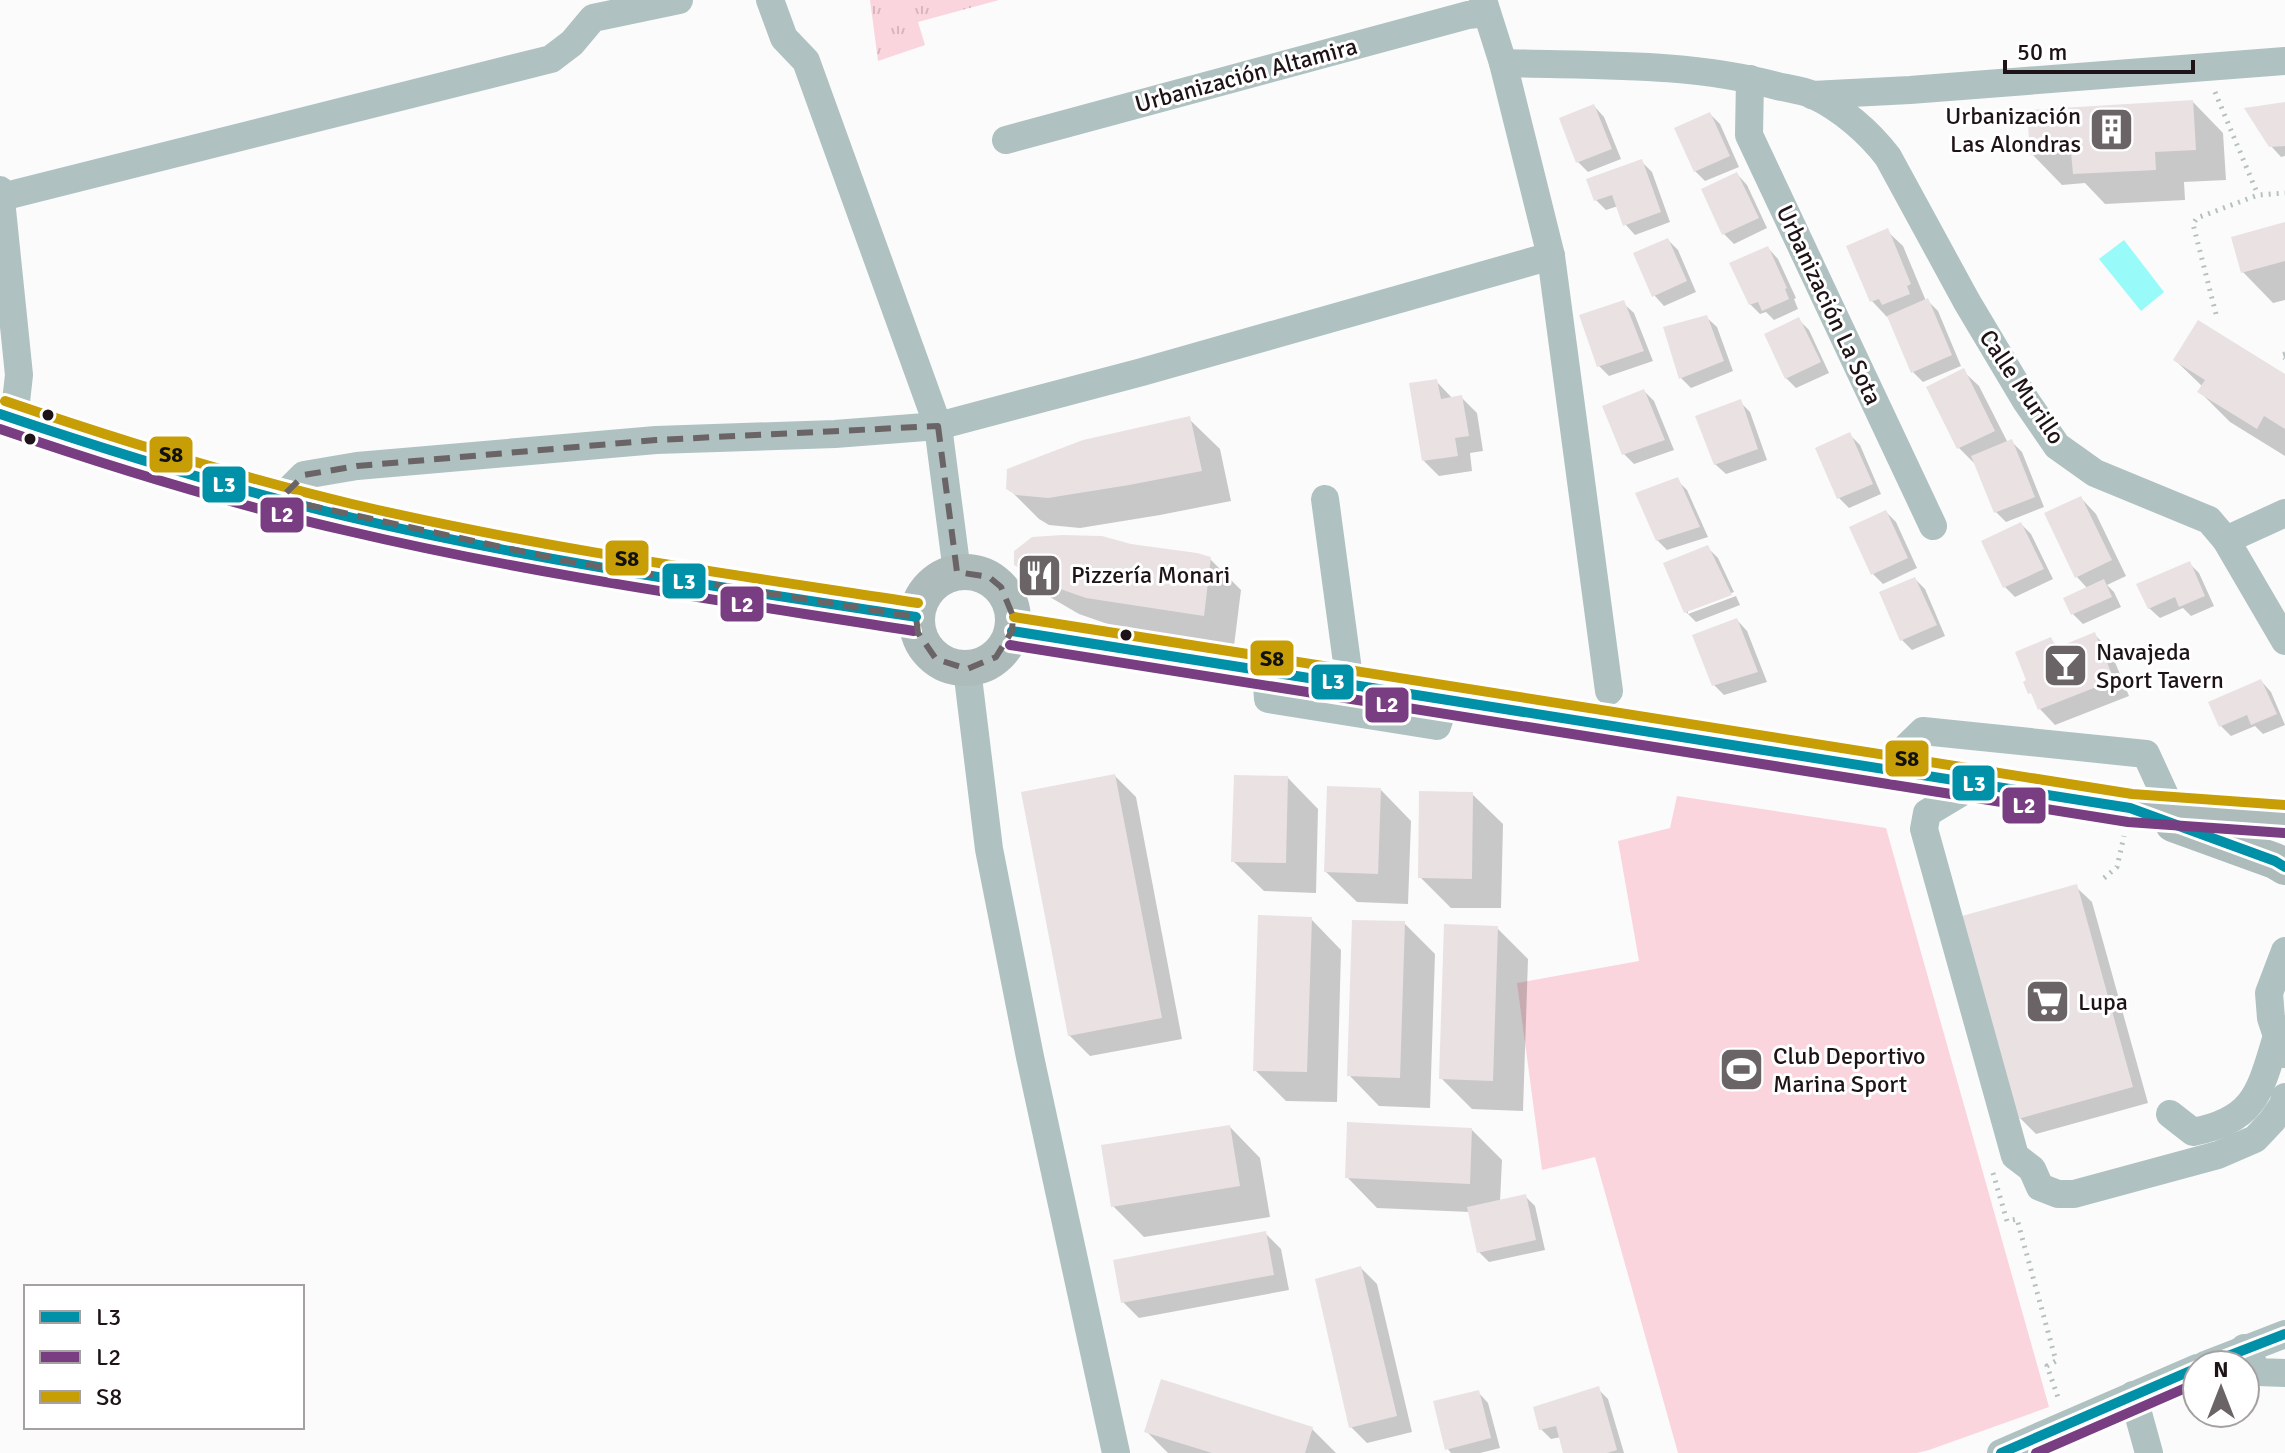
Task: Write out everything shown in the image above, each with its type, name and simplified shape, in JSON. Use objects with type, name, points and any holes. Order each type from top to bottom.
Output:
[{"type":"main road","points":[[7,417],[167,469],[404,530],[566,561],[916,617]]},
{"type":"main road","points":[[957,572],[974,572],[989,577],[1010,600],[1013,616],[1012,631],[1006,646],[996,657],[967,669],[951,667],[925,648],[918,633],[916,617],[920,601],[929,587],[942,577],[957,572]]},
{"type":"main road","points":[[1012,631],[1977,783],[2275,861],[2285,867]]},
{"type":"main road","points":[[2127,822],[2173,813],[2285,819]]},
{"type":"street","points":[[7,417],[19,375],[1,193],[551,59],[572,43],[593,18],[679,0]]},
{"type":"street","points":[[770,0],[784,38],[806,61],[938,426],[957,572]]},
{"type":"street","points":[[1485,6],[1503,63],[1551,256],[1609,691]]},
{"type":"street","name":"Urbanización Altamira","points":[[1006,140],[1468,15],[1485,6]]},
{"type":"street","name":"Calle Murillo","points":[[1503,63],[1668,69],[1750,79],[1812,95],[2285,61]]},
{"type":"street","name":"Urbanización La Sota","points":[[1750,79],[1749,135],[1933,526]]},
{"type":"street","points":[[1877,142],[1882,117],[1889,104],[1910,90]]},
{"type":"street","name":"Calle Murillo","points":[[1812,95],[1847,117],[1877,142],[1898,173],[2011,377],[2057,446],[2095,473],[2209,520],[2226,540],[2285,641]]},
{"type":"street","points":[[280,499],[304,475],[357,466],[656,440],[835,434],[938,426],[1142,372],[1551,256]]},
{"type":"street","points":[[1325,499],[1350,685]]},
{"type":"street","points":[[2226,540],[2285,513]]},
{"type":"street","points":[[967,669],[989,849],[1030,1057],[1116,1453]]},
{"type":"street","points":[[1266,672],[1268,699],[1422,724],[1437,726],[1446,700]]},
{"type":"street","points":[[1883,770],[1923,731],[2146,754],[2173,813]]},
{"type":"street","points":[[1977,783],[1927,813],[1924,829],[2015,1156],[2032,1169],[2040,1187],[2058,1194],[2074,1194],[2218,1155],[2255,1139],[2272,1121],[2285,1097]]},
{"type":"street","points":[[2170,1114],[2193,1132],[2213,1128],[2240,1115],[2281,1049],[2271,1018],[2269,993],[2284,960]]},
{"type":"street","points":[[2285,1334],[2244,1348],[2258,1372],[2285,1373]]},
{"type":"street","points":[[2001,1453],[2181,1375]]},
{"type":"street","points":[[2133,1395],[2149,1453]]},
{"type":"path","points":[[2215,67],[2216,96],[2258,195]]},
{"type":"path","points":[[2216,314],[2193,224],[2197,218],[2258,195],[2285,193]]},
{"type":"path","points":[[2104,878],[2117,867],[2127,822]]},
{"type":"highlighted area","points":[[938,426],[957,572],[989,577],[1001,587],[1013,616],[1012,631],[996,657],[967,669],[936,659],[918,633],[916,617],[566,561],[280,499],[304,475],[357,466],[656,440]]},
{"type":"green space","points":[[870,0],[999,0],[918,22],[925,45],[878,61]]},
{"type":"green space","name":"Club Deportivo Marina Sport","points":[[1677,796],[1886,828],[2049,1407],[1917,1453],[1678,1453],[1595,1157],[1542,1170],[1517,983],[1639,961],[1618,841],[1670,828]]},
{"type":"water","points":[[2124,240],[2164,292],[2141,311],[2099,259]]},
{"type":"building","name":"Urbanización Las Alondras","points":[[2193,100],[2196,150],[2155,152],[2156,170],[2073,174],[2071,152],[2030,155],[2027,110]]},
{"type":"building","points":[[2285,102],[2285,146],[2269,147],[2244,108]]},
{"type":"building","points":[[1594,104],[1612,149],[1576,163],[1559,118]]},
{"type":"building","points":[[1710,112],[1730,156],[1694,172],[1674,128]]},
{"type":"building","points":[[1642,159],[1661,212],[1623,226],[1612,195],[1594,201],[1586,179]]},
{"type":"building","points":[[1737,172],[1759,218],[1722,235],[1701,189]]},
{"type":"building","points":[[2285,222],[2285,261],[2241,273],[2231,237]]},
{"type":"building","points":[[1888,228],[1911,284],[1907,286],[1910,294],[1882,305],[1879,299],[1870,302],[1846,246]]},
{"type":"building","points":[[1668,238],[1687,281],[1652,297],[1633,253]]},
{"type":"building","points":[[1768,246],[1789,299],[1762,311],[1758,302],[1749,305],[1729,263]]},
{"type":"building","points":[[1928,298],[1952,355],[1911,373],[1887,316]]},
{"type":"building","points":[[1624,300],[1644,351],[1597,367],[1579,315]]},
{"type":"building","points":[[1707,315],[1724,361],[1679,379],[1663,327]]},
{"type":"building","points":[[1799,317],[1821,362],[1785,379],[1764,334]]},
{"type":"building","points":[[2198,320],[2285,374],[2285,429],[2264,416],[2257,429],[2197,392],[2205,380],[2173,360]]},
{"type":"building","points":[[1964,368],[1995,431],[1957,449],[1926,387]]},
{"type":"building","points":[[1437,379],[1441,399],[1462,395],[1469,436],[1455,438],[1458,456],[1422,461],[1409,383]]},
{"type":"building","points":[[1644,389],[1665,440],[1622,455],[1602,406]]},
{"type":"building","points":[[1741,399],[1758,449],[1714,465],[1695,416]]},
{"type":"building","points":[[1190,416],[1202,471],[1048,498],[1016,495],[1006,489],[1007,469],[1083,440]]},
{"type":"building","points":[[1850,432],[1873,484],[1837,499],[1815,448]]},
{"type":"building","points":[[2012,439],[2035,497],[1994,513],[1971,456]]},
{"type":"building","points":[[1678,477],[1700,527],[1656,541],[1635,493]]},
{"type":"building","points":[[2081,496],[2112,560],[2075,578],[2044,513]]},
{"type":"building","points":[[1886,510],[1908,558],[1871,575],[1849,527]]},
{"type":"building","points":[[2021,522],[2044,569],[2003,588],[1981,541]]},
{"type":"building","points":[[1102,536],[1211,557],[1204,616],[1086,598],[1046,584],[1014,565],[1014,551],[1032,537]]},
{"type":"building","points":[[1708,545],[1732,595],[1684,613],[1663,563]]},
{"type":"building","points":[[2190,561],[2205,596],[2179,607],[2175,597],[2148,609],[2136,584]]},
{"type":"building","points":[[1915,577],[1937,625],[1900,641],[1879,592]]},
{"type":"building","points":[[2104,579],[2112,597],[2071,615],[2063,598]]},
{"type":"building","points":[[1737,618],[1758,672],[1712,686],[1692,635]]},
{"type":"building","name":"Navajeda Sport Tavern","points":[[2095,632],[2114,680],[2038,710],[2023,682],[2026,680],[2015,652],[2051,637],[2056,648]]},
{"type":"building","points":[[2261,679],[2277,714],[2251,725],[2247,715],[2219,727],[2208,702]]},
{"type":"building","points":[[1115,774],[1162,1018],[1068,1036],[1021,792]]},
{"type":"building","points":[[1234,775],[1288,776],[1286,863],[1231,862]]},
{"type":"building","points":[[1327,786],[1381,788],[1378,874],[1324,872]]},
{"type":"building","points":[[1419,791],[1473,792],[1472,879],[1418,878]]},
{"type":"building","name":"Lupa","points":[[2077,884],[2133,1087],[2018,1119],[1962,916]]},
{"type":"building","points":[[1258,915],[1312,917],[1307,1072],[1253,1071]]},
{"type":"building","points":[[1352,920],[1405,921],[1400,1078],[1347,1076]]},
{"type":"building","points":[[1444,924],[1498,926],[1493,1081],[1439,1079]]},
{"type":"building","points":[[1347,1122],[1472,1128],[1470,1184],[1345,1178]]},
{"type":"building","points":[[1230,1125],[1240,1186],[1111,1207],[1101,1145]]},
{"type":"building","points":[[1526,1194],[1536,1240],[1477,1253],[1467,1207]]},
{"type":"building","points":[[1266,1231],[1274,1275],[1121,1303],[1113,1260]]},
{"type":"building","points":[[1361,1266],[1397,1416],[1349,1428],[1315,1279]]},
{"type":"building","points":[[1161,1379],[1313,1427],[1305,1453],[1212,1453],[1144,1432]]},
{"type":"building","points":[[1599,1386],[1617,1450],[1607,1453],[1563,1453],[1556,1426],[1539,1430],[1533,1407]]},
{"type":"building","points":[[1479,1390],[1491,1438],[1445,1450],[1433,1401]]},
{"type":"transit line","name":"S8","points":[[5,401],[221,469],[422,520],[634,559],[918,603]]},
{"type":"transit line","name":"L3","points":[[0,414],[217,482],[419,533],[631,573],[916,617]]},
{"type":"transit line","name":"L2","points":[[0,429],[216,497],[418,547],[630,586],[914,631]]},
{"type":"transit line","name":"S8","points":[[1014,617],[2132,794],[2285,805]]},
{"type":"transit line","name":"L3","points":[[1012,631],[2130,808],[2285,867]]},
{"type":"transit line","name":"L2","points":[[1010,645],[2128,822],[2284,833]]},
{"type":"transit line","name":"L3","points":[[2246,1349],[2285,1334]]},
{"type":"transit line","name":"L3","points":[[2001,1453],[2181,1375]]},
{"type":"transit line","name":"L2","points":[[2036,1453],[2181,1390]]},
{"type":"place","name":"Urbanización Las Alondras","points":[[2112,130]]},
{"type":"place","name":"Pizzería Monari","points":[[1040,575]]},
{"type":"place","name":"Navajeda Sport Tavern","points":[[2065,666]]},
{"type":"place","name":"Lupa","points":[[2047,1002]]},
{"type":"place","name":"Club Deportivo Marina Sport","points":[[1742,1070]]}]
